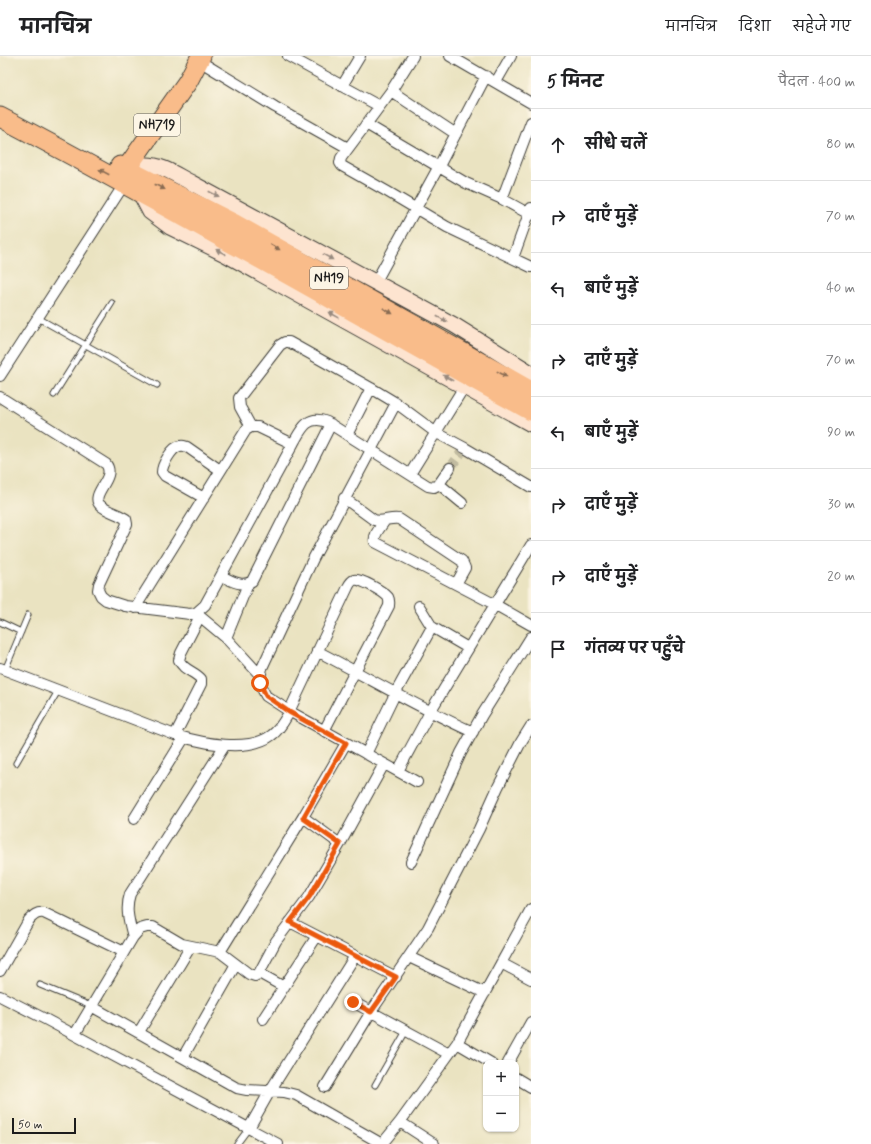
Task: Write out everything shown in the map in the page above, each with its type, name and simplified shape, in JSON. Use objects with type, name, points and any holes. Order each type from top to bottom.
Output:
[{"type":"highway","name":"NH719","points":[[130,181],[188,81],[206,59]]},
{"type":"highway","name":"NH19","points":[[0,103],[130,181],[531,411]]},
{"type":"highway","name":"NH19","points":[[0,117],[130,181],[235,224],[531,391]]},
{"type":"street","points":[[288,56],[379,106]]},
{"type":"street","points":[[342,86],[360,56]]},
{"type":"street","points":[[413,56],[391,91],[348,148],[340,161],[342,166],[447,227],[531,267]]},
{"type":"street","points":[[450,56],[464,59],[486,76],[531,103]]},
{"type":"street","points":[[496,82],[511,56]]},
{"type":"street","points":[[206,59],[276,107],[348,148]]},
{"type":"street","points":[[376,283],[486,76]]},
{"type":"street","points":[[391,91],[456,134]]},
{"type":"street","points":[[502,199],[531,122]]},
{"type":"street","points":[[366,124],[438,168],[475,188],[530,212],[513,258]]},
{"type":"street","points":[[0,376],[130,181],[144,165],[162,168],[223,199],[454,325],[531,372]]},
{"type":"street","points":[[130,181],[150,212],[170,227],[225,254],[531,424]]},
{"type":"street","points":[[251,427],[240,407],[239,398],[280,345],[285,342],[289,342],[396,403],[435,432],[463,450],[531,487]]},
{"type":"street","points":[[410,474],[464,387]]},
{"type":"street","points":[[347,435],[371,388]]},
{"type":"street","points":[[0,397],[106,464],[109,468],[109,473],[98,495],[98,500],[100,505],[126,519],[127,524],[101,579],[98,590],[101,596],[106,600],[135,608],[198,615],[226,638],[260,675]]},
{"type":"street","points":[[396,403],[344,498],[313,559],[262,668],[260,683],[266,696],[289,712],[417,782]]},
{"type":"street","points":[[134,819],[180,737],[201,684],[201,679],[198,675],[182,666],[179,660],[181,653],[198,615],[222,576],[303,427],[313,420],[320,419],[331,424],[428,486],[434,487],[439,484],[450,468]]},
{"type":"street","points":[[222,576],[241,585],[252,582],[331,424]]},
{"type":"street","points":[[135,608],[246,430],[251,427],[258,427],[293,444]]},
{"type":"street","points":[[204,498],[165,476],[162,472],[163,464],[175,448],[183,446],[187,447],[220,470]]},
{"type":"street","points":[[439,484],[462,502]]},
{"type":"street","points":[[344,498],[374,520],[384,522],[395,518],[400,519],[462,561],[465,568],[456,584]]},
{"type":"street","points":[[384,522],[375,535],[374,538],[376,542],[531,625]]},
{"type":"street","points":[[398,771],[430,712],[531,545]]},
{"type":"street","points":[[2,669],[180,737],[225,745],[259,742],[272,736],[280,728],[350,583],[354,580],[359,580],[383,592],[387,596],[389,606],[324,731]]},
{"type":"street","points":[[226,638],[248,584]]},
{"type":"street","points":[[419,606],[432,627],[468,648]]},
{"type":"street","points":[[366,754],[396,692],[432,627]]},
{"type":"street","points":[[411,862],[472,732],[531,637]]},
{"type":"street","points":[[317,651],[396,692],[430,712],[472,732]]},
{"type":"street","points":[[325,1087],[371,1012],[428,928],[479,829],[501,780],[531,726]]},
{"type":"street","points":[[220,952],[303,818],[346,743]]},
{"type":"street","points":[[133,937],[127,912],[127,902],[130,894],[225,745]]},
{"type":"street","points":[[75,1034],[133,937],[140,929],[153,927],[182,944],[220,952],[249,974],[255,976],[259,973],[276,942],[310,896],[384,764]]},
{"type":"street","points":[[303,818],[340,844]]},
{"type":"street","points":[[92,1006],[237,1088],[284,1092],[296,1096],[382,1144],[400,1122],[457,1043],[531,909]]},
{"type":"street","points":[[0,970],[29,920],[38,912],[44,913],[124,952]]},
{"type":"street","points":[[290,922],[396,977]]},
{"type":"street","points":[[263,1019],[317,936]]},
{"type":"street","points":[[139,1032],[191,946]]},
{"type":"street","points":[[248,1128],[355,956]]},
{"type":"street","points":[[409,958],[485,993]]},
{"type":"street","points":[[501,963],[531,979]]},
{"type":"street","points":[[183,1057],[236,964]]},
{"type":"street","points":[[259,973],[284,988]]},
{"type":"street","points":[[0,996],[75,1034],[278,1144]]},
{"type":"street","points":[[353,1002],[449,1054]]},
{"type":"street","points":[[510,1060],[531,1022]]},
{"type":"street","points":[[457,1043],[485,1060]]},
{"type":"street","points":[[519,1080],[531,1087]]},
{"type":"street","points":[[400,1122],[434,1144]]},
{"type":"lane","points":[[54,395],[112,303]]},
{"type":"lane","points":[[38,318],[157,385]]},
{"type":"lane","points":[[2,669],[28,615]]},
{"type":"lane","points":[[0,622],[21,632]]},
{"type":"lane","points":[[16,763],[58,691]]},
{"type":"lane","points":[[40,985],[92,1006]]},
{"type":"lane","points":[[375,1085],[406,1031]]},
{"type":"lane","points":[[237,1144],[248,1128]]},
{"type":"tunnel","points":[[450,468],[461,453]]},
{"type":"route","points":[[260,683],[266,696],[289,712],[346,743],[303,818],[340,844],[310,896],[290,922],[396,977],[371,1012],[353,1002]]}]
